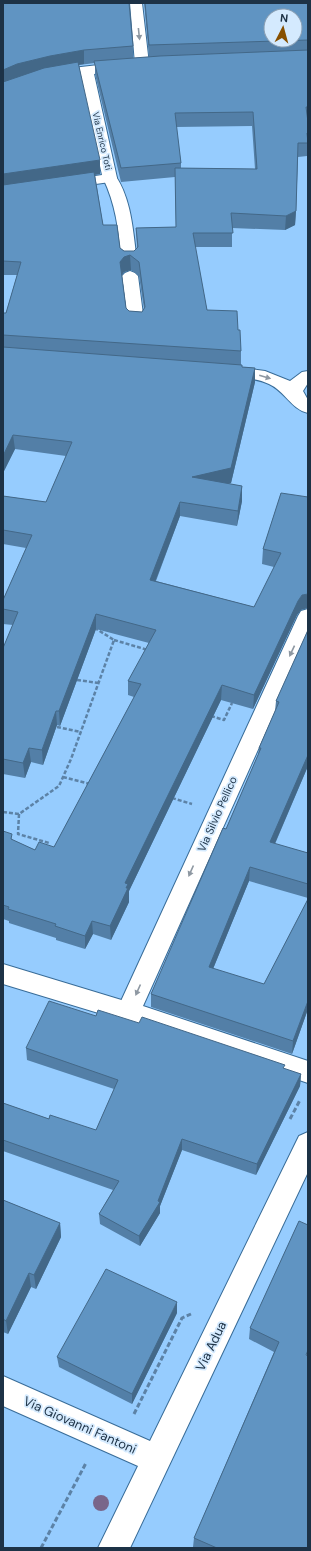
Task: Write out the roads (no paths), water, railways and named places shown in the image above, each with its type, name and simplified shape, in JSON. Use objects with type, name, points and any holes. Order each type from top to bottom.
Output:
[{"type":"street","points":[[136,3],[142,64]]},
{"type":"street","points":[[3,90],[37,76],[142,64],[158,64]]},
{"type":"street","name":"Via Enrico Toti","points":[[56,185],[110,178],[86,70]]},
{"type":"street","points":[[212,370],[245,373],[272,379],[288,388],[302,406]]},
{"type":"street","points":[[302,406],[294,391],[296,385],[308,376]]},
{"type":"street","name":"Via Silvio Pellico","points":[[128,1012],[308,616]]},
{"type":"street","points":[[128,1012],[304,1070]]},
{"type":"street","name":"Via Adua","points":[[114,1548],[308,1144]]},
{"type":"street","name":"Via Giovanni Fantoni","points":[[3,1391],[157,1459]]},
{"type":"lane","points":[[110,178],[118,195],[125,221],[129,261]]},
{"type":"lane","points":[[130,276],[136,322]]},
{"type":"lane","points":[[3,974],[128,1012]]}]
